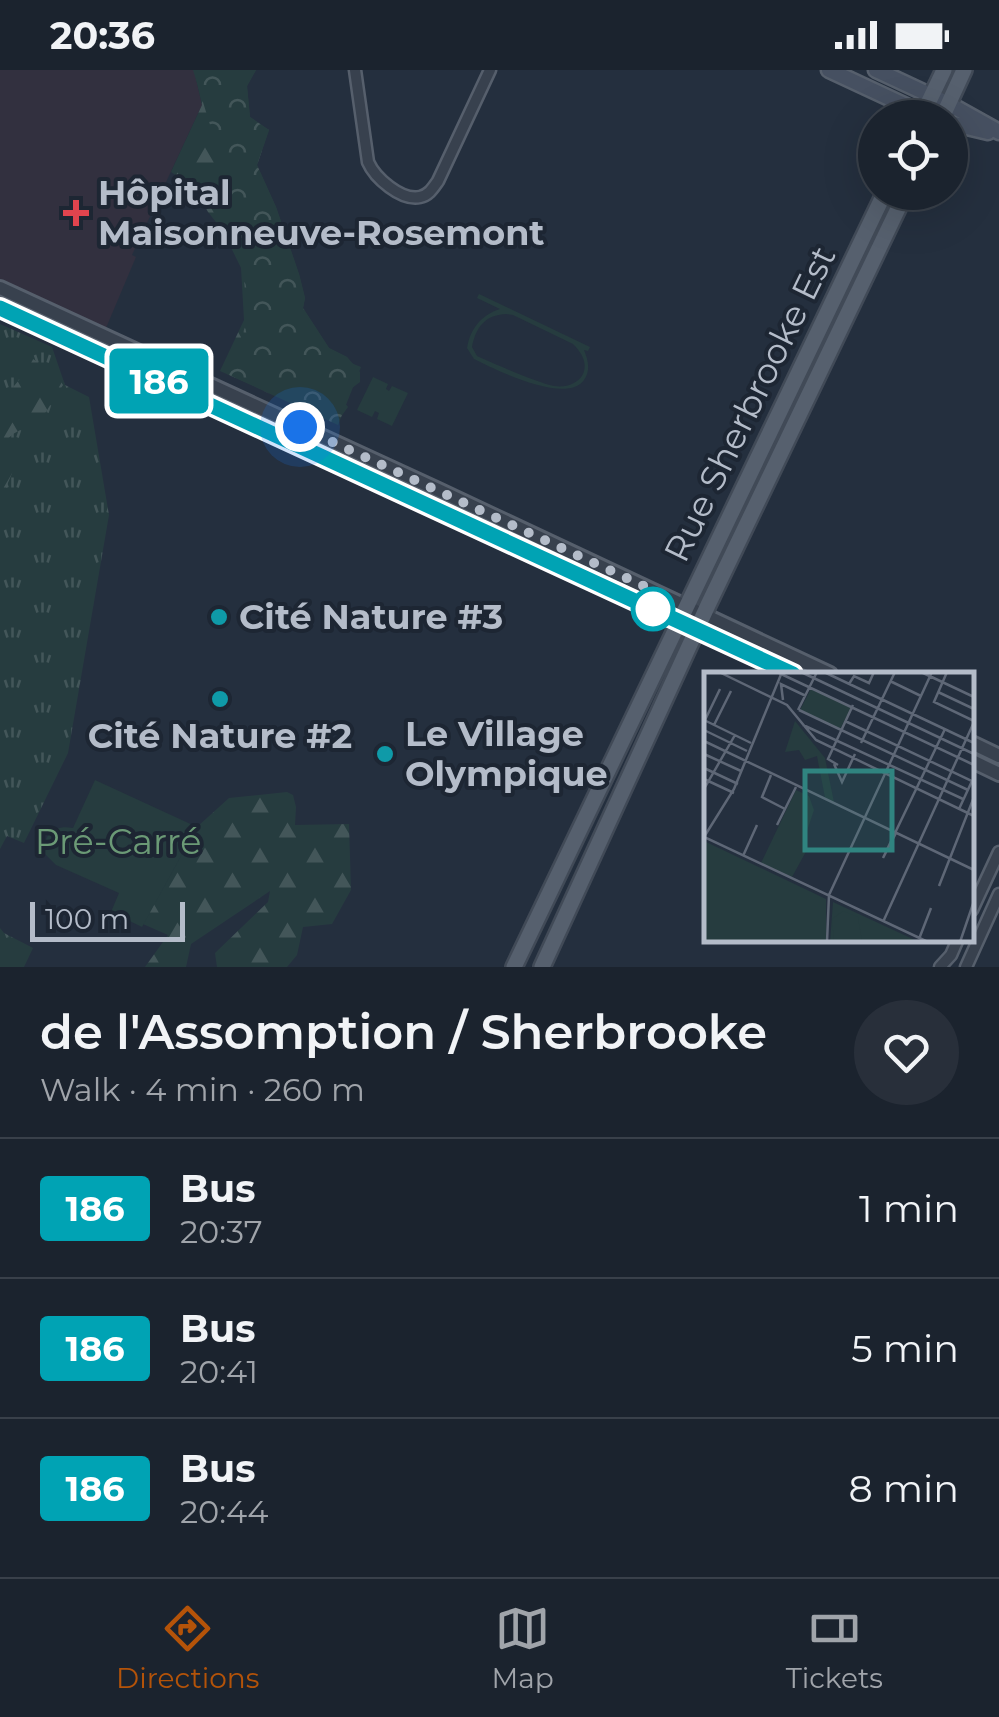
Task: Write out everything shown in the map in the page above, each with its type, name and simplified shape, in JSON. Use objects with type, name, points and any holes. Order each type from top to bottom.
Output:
[{"type":"main road","points":[[829,70],[892,100]]},
{"type":"main road","points":[[876,70],[935,100]]},
{"type":"main road","points":[[931,100],[944,70]]},
{"type":"main road","points":[[950,100],[964,70]]},
{"type":"main road","points":[[968,121],[999,134]]},
{"type":"main road","points":[[968,127],[999,134]]},
{"type":"main road","name":"Rue Sherbrooke Est","points":[[514,967],[876,210]]},
{"type":"main road","name":"Rue Sherbrooke Est","points":[[542,967],[897,210]]},
{"type":"street","points":[[355,70],[368,162],[374,174],[396,190],[419,197],[438,181],[490,70]]},
{"type":"street","points":[[0,288],[683,613],[789,672]]},
{"type":"street","points":[[0,308],[683,613]]},
{"type":"street","points":[[701,622],[763,642],[826,672]]},
{"type":"street","points":[[756,657],[763,642]]},
{"type":"street","points":[[974,744],[999,756]]},
{"type":"street","points":[[974,761],[999,774]]},
{"type":"street","points":[[974,906],[999,852]]},
{"type":"street","points":[[966,967],[999,894]]},
{"type":"street","points":[[940,967],[957,942]]},
{"type":"shaded area","name":"Hôpital Maisonneuve-Rosemont","points":[[0,70],[194,70],[202,105],[132,255],[136,257],[106,328],[0,280]]},
{"type":"green space","points":[[193,70],[256,70],[247,86],[250,117],[269,130],[257,165],[299,274],[305,298],[303,308],[329,348],[361,367],[338,425],[227,374],[247,322],[242,249]]},
{"type":"green space","points":[[194,70],[256,70],[247,86],[250,117],[269,130],[257,165],[299,274],[305,298],[303,308],[329,348],[347,357],[360,372],[360,382],[340,397],[348,407],[333,421],[220,371],[244,320],[241,268],[195,188],[171,172],[202,105]]},
{"type":"green space","points":[[479,294],[590,347],[584,350],[588,369],[584,380],[575,387],[548,387],[474,359],[467,348],[474,329],[487,315],[500,309],[477,298]],"holes":[[[499,315],[513,315],[573,344],[584,361],[581,377],[571,384],[554,386],[477,356],[472,347],[483,323]]]},
{"type":"green space","points":[[0,324],[52,347],[65,385],[89,397],[109,515],[68,753],[24,843],[7,836],[0,849]]},
{"type":"green space","points":[[29,356],[63,385],[42,418],[0,446],[0,418],[14,386],[25,373]]},
{"type":"green space","points":[[373,377],[388,384],[389,391],[392,386],[408,393],[392,426],[377,419],[379,413],[375,411],[372,417],[357,410]]},
{"type":"green space","points":[[30,435],[32,449],[15,466],[0,502],[9,446]]},
{"type":"green space","name":"Pré-Carré","points":[[95,780],[197,827],[142,927],[111,912],[119,893],[56,865],[44,853],[51,832],[73,828]]},
{"type":"green space","points":[[287,792],[293,795],[296,807],[295,825],[349,824],[351,890],[332,924],[303,927],[297,955],[287,967],[217,967],[215,953],[268,902],[270,891],[191,944],[186,967],[145,967],[168,935],[143,924],[197,827],[229,798]]},
{"type":"green space","points":[[0,928],[33,948],[24,967],[0,967]]},
{"type":"bus line","name":"186","points":[[0,308],[789,672]]},
{"type":"place","name":"Hôpital Maisonneuve-Rosemont","points":[[76,213]]},
{"type":"place","name":"Cité Nature #3","points":[[219,617]]},
{"type":"place","name":"Cité Nature #2","points":[[220,699]]},
{"type":"place","name":"Le Village Olympique","points":[[385,754]]},
{"type":"route","points":[[300,427],[646,587],[653,609]]}]
